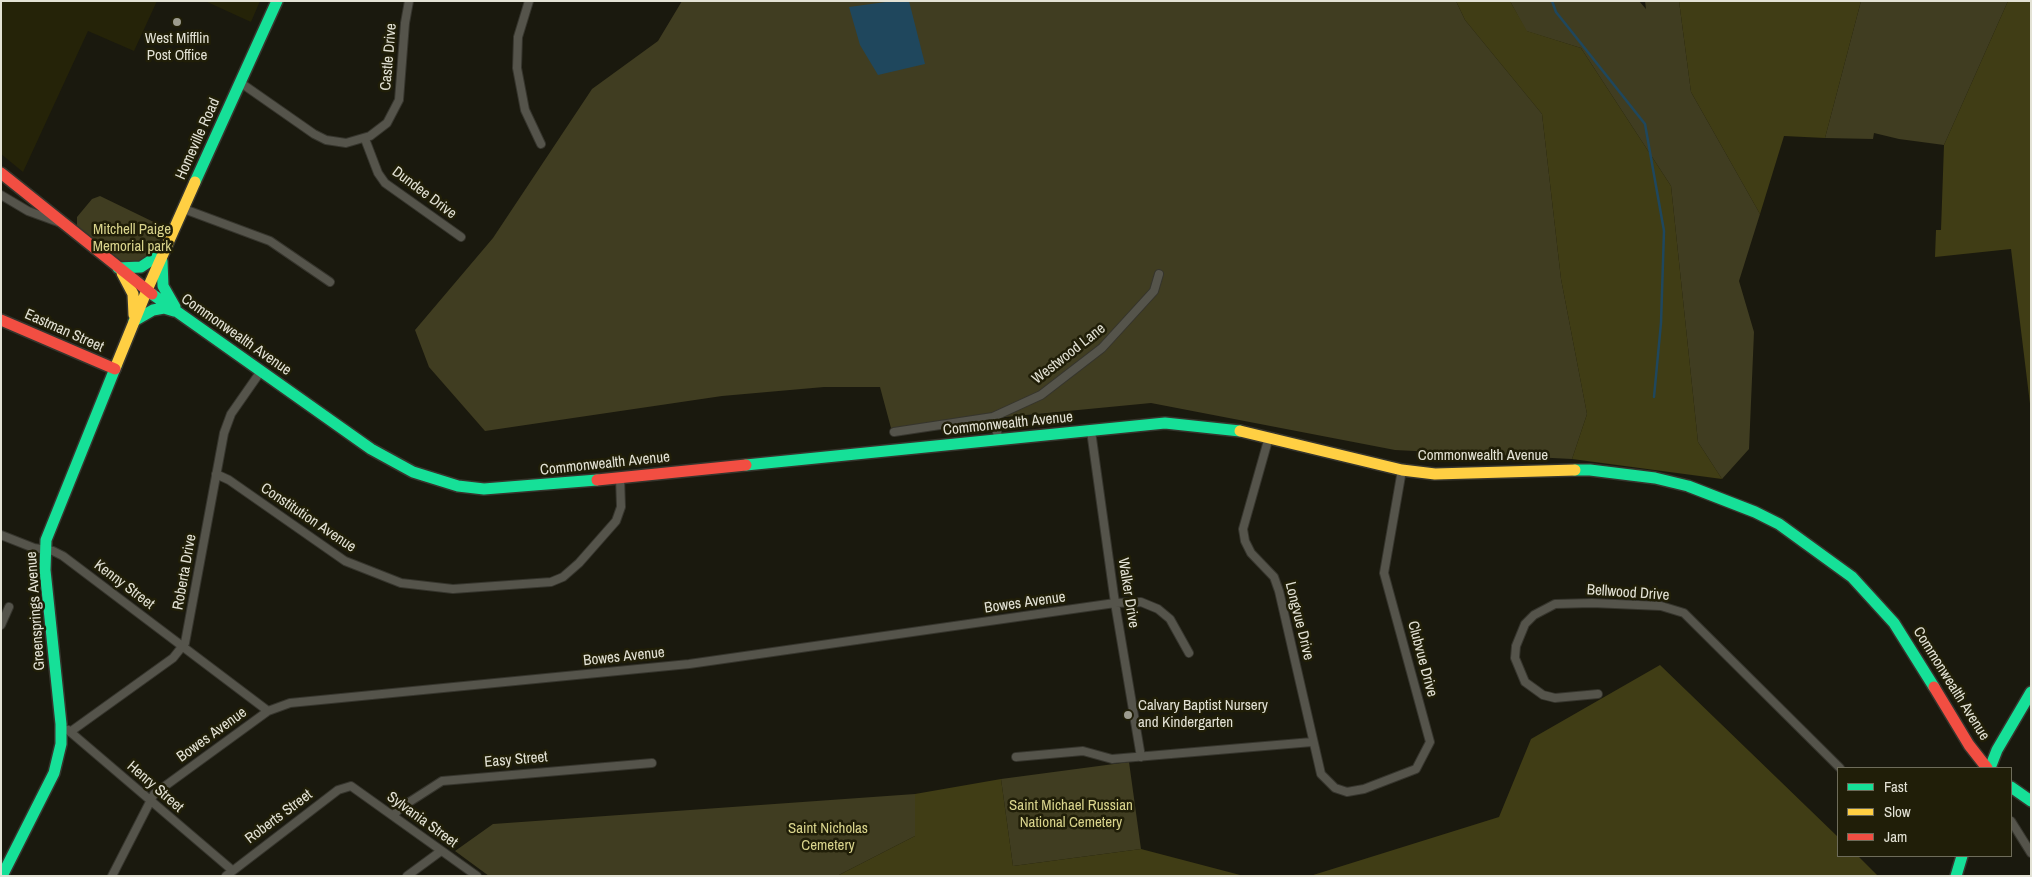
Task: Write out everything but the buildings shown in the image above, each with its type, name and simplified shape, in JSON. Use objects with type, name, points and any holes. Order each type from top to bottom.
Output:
[{"type":"street","name":"Homeville Road","points":[[146,290],[277,1]]},
{"type":"street","name":"Castle Drive","points":[[241,83],[320,138],[346,143],[364,139],[383,128],[397,106],[409,1]]},
{"type":"street","points":[[529,1],[518,37],[516,68],[522,100],[542,144]]},
{"type":"street","name":"Dundee Drive","points":[[364,139],[375,167],[385,183],[461,237]]},
{"type":"street","name":"Commonwealth Avenue","points":[[1,172],[146,290],[376,452],[405,468],[435,480],[466,487],[494,489],[620,478],[1165,423],[1231,429],[1402,470],[1435,474],[1590,470],[1648,477],[1688,486],[1778,524],[1852,577],[1894,623],[1919,658],[1970,745],[1988,767]]},
{"type":"street","points":[[1,195],[28,211],[65,225]]},
{"type":"street","points":[[184,209],[270,241],[330,282]]},
{"type":"street","points":[[134,321],[133,294],[118,268],[141,267],[164,251]]},
{"type":"street","points":[[164,251],[163,286],[179,313]]},
{"type":"street","name":"Westwood Lane","points":[[894,432],[993,417],[1040,395],[1102,348],[1121,330],[1154,291],[1160,274]]},
{"type":"street","name":"Greensprings Avenue","points":[[2,876],[54,772],[60,756],[66,728],[46,580],[45,549],[53,521],[146,290]]},
{"type":"street","points":[[134,321],[148,311],[158,308],[179,313]]},
{"type":"street","name":"Eastman Street","points":[[1,320],[114,369]]},
{"type":"street","name":"Roberta Drive","points":[[183,647],[188,630],[227,423],[260,371]]},
{"type":"street","points":[[993,417],[999,440]]},
{"type":"street","name":"Walker Drive","points":[[1091,431],[1115,603],[1141,757]]},
{"type":"street","name":"Longvue Drive","points":[[1269,437],[1243,529],[1245,541],[1251,553],[1274,577],[1279,591],[1312,742],[1321,774],[1335,788]]},
{"type":"street","name":"Clubvue Drive","points":[[1335,788],[1347,792],[1364,789],[1416,769],[1430,742],[1384,573],[1402,470]]},
{"type":"street","name":"Constitution Avenue","points":[[216,474],[228,480],[345,561],[401,583],[453,590],[551,582],[563,577],[616,521],[621,507],[620,478]]},
{"type":"street","name":"Kenny Street","points":[[1,535],[34,548],[54,551],[71,562],[268,711]]},
{"type":"street","name":"Bowes Avenue","points":[[112,876],[149,800],[154,794],[268,711],[296,702],[709,661],[1115,603],[1141,602],[1158,610],[1170,619],[1189,653]]},
{"type":"street","name":"Bellwood Drive","points":[[1598,694],[1555,698],[1543,695],[1524,682],[1515,658],[1516,646],[1525,624],[1534,614],[1555,604],[1592,603],[1661,606],[1684,613],[1839,767]]},
{"type":"street","points":[[1,625],[9,607]]},
{"type":"street","points":[[66,728],[167,662],[183,647]]},
{"type":"street","points":[[1989,767],[1996,750],[2031,692]]},
{"type":"street","name":"Henry Street","points":[[66,728],[229,873]]},
{"type":"street","points":[[1016,757],[1083,751],[1112,759],[1312,742]]},
{"type":"street","name":"Easy Street","points":[[393,816],[400,808],[442,781],[652,763]]},
{"type":"street","name":"Sylvania Street","points":[[351,786],[478,876]]},
{"type":"street","name":"Roberts Street","points":[[229,873],[338,790],[351,786]]},
{"type":"street","points":[[2012,788],[2031,801]]},
{"type":"street","points":[[2012,823],[2031,853]]},
{"type":"street","points":[[407,876],[441,851]]},
{"type":"street","points":[[1956,876],[1962,857]]},
{"type":"shaded area","points":[[1,1],[157,1],[134,51],[88,31],[23,172],[1,154]]},
{"type":"shaded area","points":[[205,1],[260,1],[251,22]]},
{"type":"shaded area","points":[[1456,1],[1510,1],[1527,31],[1581,48],[1671,186],[1698,442],[1722,479],[1572,459],[1587,414],[1561,279],[1542,114],[1465,20]]},
{"type":"shaded area","points":[[1679,1],[1861,1],[1825,138],[1784,136],[1760,214],[1691,92]]},
{"type":"shaded area","points":[[2008,1],[2031,1],[2031,412],[2011,249],[1935,257],[1936,230],[1941,230],[1944,145]]},
{"type":"shaded area","points":[[1660,665],[1837,836],[1837,857],[1859,857],[1878,876],[1310,876],[1499,817],[1531,739]]},
{"type":"shaded area","points":[[1001,779],[1013,866],[1141,849],[1244,876],[837,876],[915,836],[915,794]]},
{"type":"green space","points":[[682,1],[1456,1],[1465,20],[1542,114],[1561,279],[1587,414],[1572,459],[1395,450],[1151,403],[891,428],[880,387],[824,387],[722,396],[485,431],[429,367],[415,330],[493,238],[592,89],[658,41]]},
{"type":"green space","points":[[1510,1],[1639,1],[1646,9],[1645,1],[1679,1],[1691,92],[1760,214],[1739,281],[1754,332],[1749,449],[1722,479],[1698,442],[1671,186],[1581,48],[1526,31]]},
{"type":"green space","points":[[1861,1],[2008,1],[1944,145],[1899,139],[1874,133],[1873,139],[1825,138]]},
{"type":"green space","name":"Mitchell Paige Memorial park","points":[[100,196],[166,228],[154,252],[146,261],[128,264],[122,262],[77,226],[77,217],[92,199]]},
{"type":"green space","name":"Saint Michael Russian National Cemetery","points":[[1129,762],[1141,849],[1013,866],[1001,779]]},
{"type":"green space","name":"Saint Nicholas Cemetery","points":[[915,794],[915,836],[837,876],[489,876],[455,851],[493,824]]},
{"type":"water","points":[[893,1],[909,1],[925,64],[878,75],[860,45],[849,7]]},
{"type":"waterway","points":[[1552,1],[1556,12],[1645,124],[1664,231],[1661,323],[1654,397]]},
{"type":"traffic: fast","points":[[195,182],[277,1]]},
{"type":"traffic: fast","points":[[118,268],[141,267],[162,253]]},
{"type":"traffic: fast","points":[[162,261],[163,286],[175,307]]},
{"type":"traffic: fast","points":[[152,294],[371,449],[413,472],[458,486],[484,489],[597,480]]},
{"type":"traffic: fast","points":[[134,321],[153,310],[164,308],[174,311]]},
{"type":"traffic: fast","points":[[2,876],[54,773],[61,744],[61,724],[45,570],[46,540],[116,366]]},
{"type":"traffic: fast","points":[[746,465],[1165,423],[1240,431]]},
{"type":"traffic: fast","points":[[1575,470],[1655,478],[1688,486],[1755,512],[1779,524],[1852,577],[1894,623],[1934,687]]},
{"type":"traffic: fast","points":[[1990,767],[1997,750],[2031,692]]},
{"type":"traffic: fast","points":[[2012,788],[2031,801]]},
{"type":"traffic: fast","points":[[1956,876],[1962,857]]},
{"type":"traffic: slow","points":[[116,366],[195,182]]},
{"type":"traffic: slow","points":[[122,273],[133,294],[134,315]]},
{"type":"traffic: slow","points":[[1240,431],[1402,470],[1435,474],[1575,470]]},
{"type":"traffic: jam","points":[[1,173],[152,294]]},
{"type":"traffic: jam","points":[[1,320],[115,369]]},
{"type":"traffic: jam","points":[[597,480],[746,465]]},
{"type":"traffic: jam","points":[[1934,687],[1969,745],[1986,767]]},
{"type":"place","name":"West Mifflin Post Office","points":[[177,22]]},
{"type":"place","name":"Calvary Baptist Nursery and Kindergarten","points":[[1128,715]]}]
